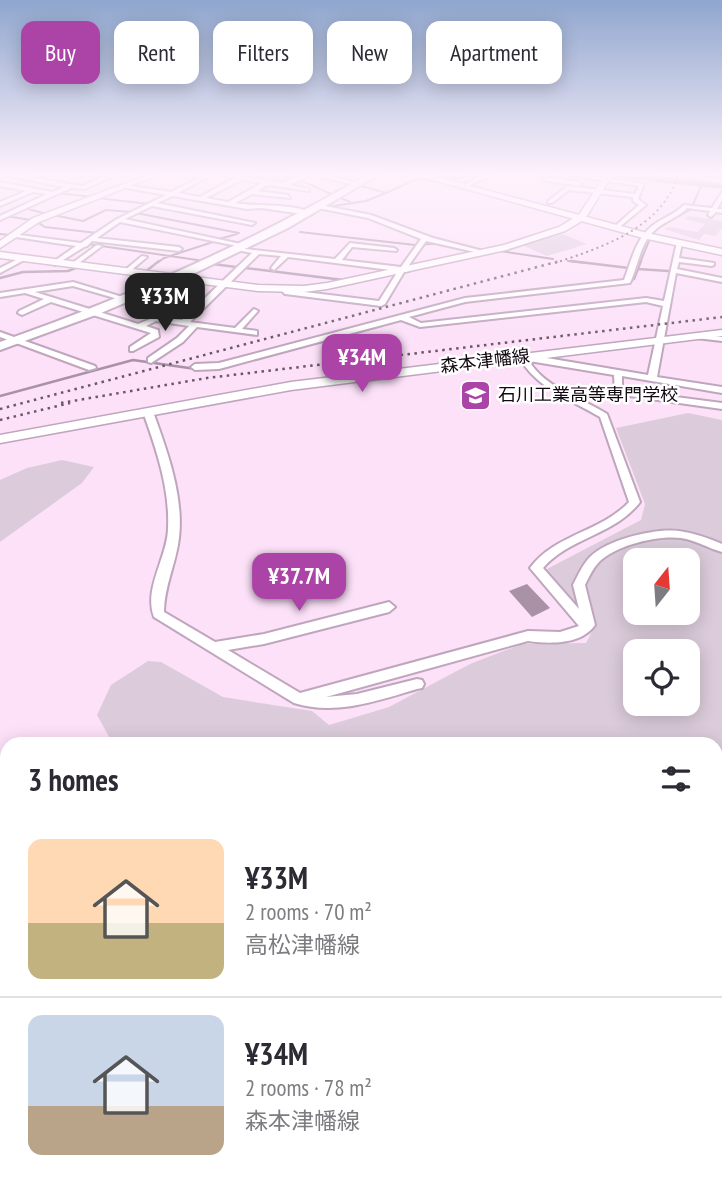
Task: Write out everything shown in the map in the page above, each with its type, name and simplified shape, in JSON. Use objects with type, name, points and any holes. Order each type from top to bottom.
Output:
[{"type":"main road","points":[[0,346],[248,249],[280,230]]},
{"type":"main road","points":[[625,230],[722,252]]},
{"type":"main road","name":"森本津幡線","points":[[0,439],[291,386],[722,333]]},
{"type":"street","points":[[0,245],[21,230]]},
{"type":"street","points":[[55,262],[103,230]]},
{"type":"street","points":[[165,230],[248,249],[404,270]]},
{"type":"street","points":[[405,230],[450,245],[484,252]]},
{"type":"street","points":[[0,256],[284,289],[348,283],[533,240],[554,230]]},
{"type":"street","points":[[625,283],[652,230]]},
{"type":"street","points":[[0,233],[99,246],[73,265]]},
{"type":"street","points":[[99,233],[163,241]]},
{"type":"street","points":[[284,289],[285,292],[381,304],[425,238]]},
{"type":"street","points":[[91,239],[179,249]]},
{"type":"street","points":[[652,379],[679,243]]},
{"type":"street","points":[[274,268],[300,245]]},
{"type":"street","points":[[337,261],[350,245],[394,250]]},
{"type":"street","points":[[445,255],[450,245]]},
{"type":"street","points":[[184,323],[223,284],[248,249]]},
{"type":"street","points":[[369,264],[380,249]]},
{"type":"street","points":[[127,272],[144,257]]},
{"type":"street","points":[[0,271],[24,258]]},
{"type":"street","points":[[676,260],[712,264]]},
{"type":"street","points":[[675,271],[722,280]]},
{"type":"street","points":[[195,367],[219,366],[465,300],[625,283],[646,300]]},
{"type":"street","points":[[0,295],[73,284],[125,299]]},
{"type":"street","points":[[25,291],[155,332],[156,335],[133,349]]},
{"type":"street","points":[[22,313],[50,299]]},
{"type":"street","points":[[403,318],[420,325],[646,300],[666,304]]},
{"type":"street","points":[[237,330],[254,311]]},
{"type":"street","points":[[138,327],[155,318],[254,333]]},
{"type":"street","points":[[151,360],[180,340],[196,324]]},
{"type":"street","points":[[0,334],[92,368]]},
{"type":"street","points":[[699,336],[722,339]]},
{"type":"street","points":[[523,357],[717,389],[720,405],[618,391],[618,373]]},
{"type":"street","points":[[523,357],[526,364],[554,388],[604,415],[634,498],[634,505],[622,518],[565,545],[545,558],[536,568],[587,627]]},
{"type":"street","points":[[669,382],[669,399]]},
{"type":"street","points":[[148,412],[174,506],[174,539],[157,593],[158,614],[215,647],[219,653],[312,704],[376,696],[417,684]]},
{"type":"street","points":[[299,699],[528,636],[566,637],[581,633],[589,625],[579,585],[588,566],[601,554],[658,534],[675,534],[722,548]]},
{"type":"street","points":[[215,647],[264,639],[389,607]]},
{"type":"shaded area","points":[[668,230],[688,230],[720,230],[715,236],[704,234],[699,240]]},
{"type":"shaded area","points":[[563,234],[587,244],[547,256],[522,245]]},
{"type":"shaded area","points":[[688,413],[722,420],[722,737],[109,737],[97,715],[111,685],[148,661],[161,662],[223,697],[312,711],[329,725],[389,707],[470,664],[522,644],[586,643],[596,624],[545,570],[641,520],[645,504],[616,428]]},
{"type":"shaded area","points":[[62,460],[94,467],[82,483],[0,542],[0,480],[27,468]]},
{"type":"shaded area","points":[[527,584],[550,608],[532,617],[509,591]]},
{"type":"waterway","points":[[74,230],[97,233]]},
{"type":"waterway","points":[[225,230],[239,233]]},
{"type":"waterway","points":[[640,263],[654,230]]},
{"type":"waterway","points":[[300,232],[415,245]]},
{"type":"waterway","points":[[0,234],[9,235]]},
{"type":"waterway","points":[[219,239],[237,234]]},
{"type":"waterway","points":[[170,256],[216,241]]},
{"type":"waterway","points":[[420,245],[439,243]]},
{"type":"waterway","points":[[88,244],[170,256]]},
{"type":"waterway","points":[[500,251],[553,259]]},
{"type":"waterway","points":[[157,263],[170,256]]},
{"type":"waterway","points":[[170,256],[204,261]]},
{"type":"waterway","points":[[145,272],[159,261]]},
{"type":"waterway","points":[[568,261],[586,263]]},
{"type":"waterway","points":[[571,261],[629,268]]},
{"type":"waterway","points":[[627,283],[634,279],[641,261]]},
{"type":"waterway","points":[[213,264],[236,267]]},
{"type":"waterway","points":[[0,278],[23,272],[68,271],[78,267]]},
{"type":"waterway","points":[[245,268],[343,280]]},
{"type":"waterway","points":[[638,269],[668,271]]},
{"type":"waterway","points":[[0,396],[133,360],[196,369]]},
{"type":"railway","points":[[555,263],[611,242],[632,230]]},
{"type":"railway","points":[[0,409],[560,261]]},
{"type":"railway","points":[[61,403],[207,378],[722,317]]},
{"type":"railway","points":[[0,420],[70,403]]},
{"type":"place","name":"石川工業高等専門学校","points":[[475,395]]}]
